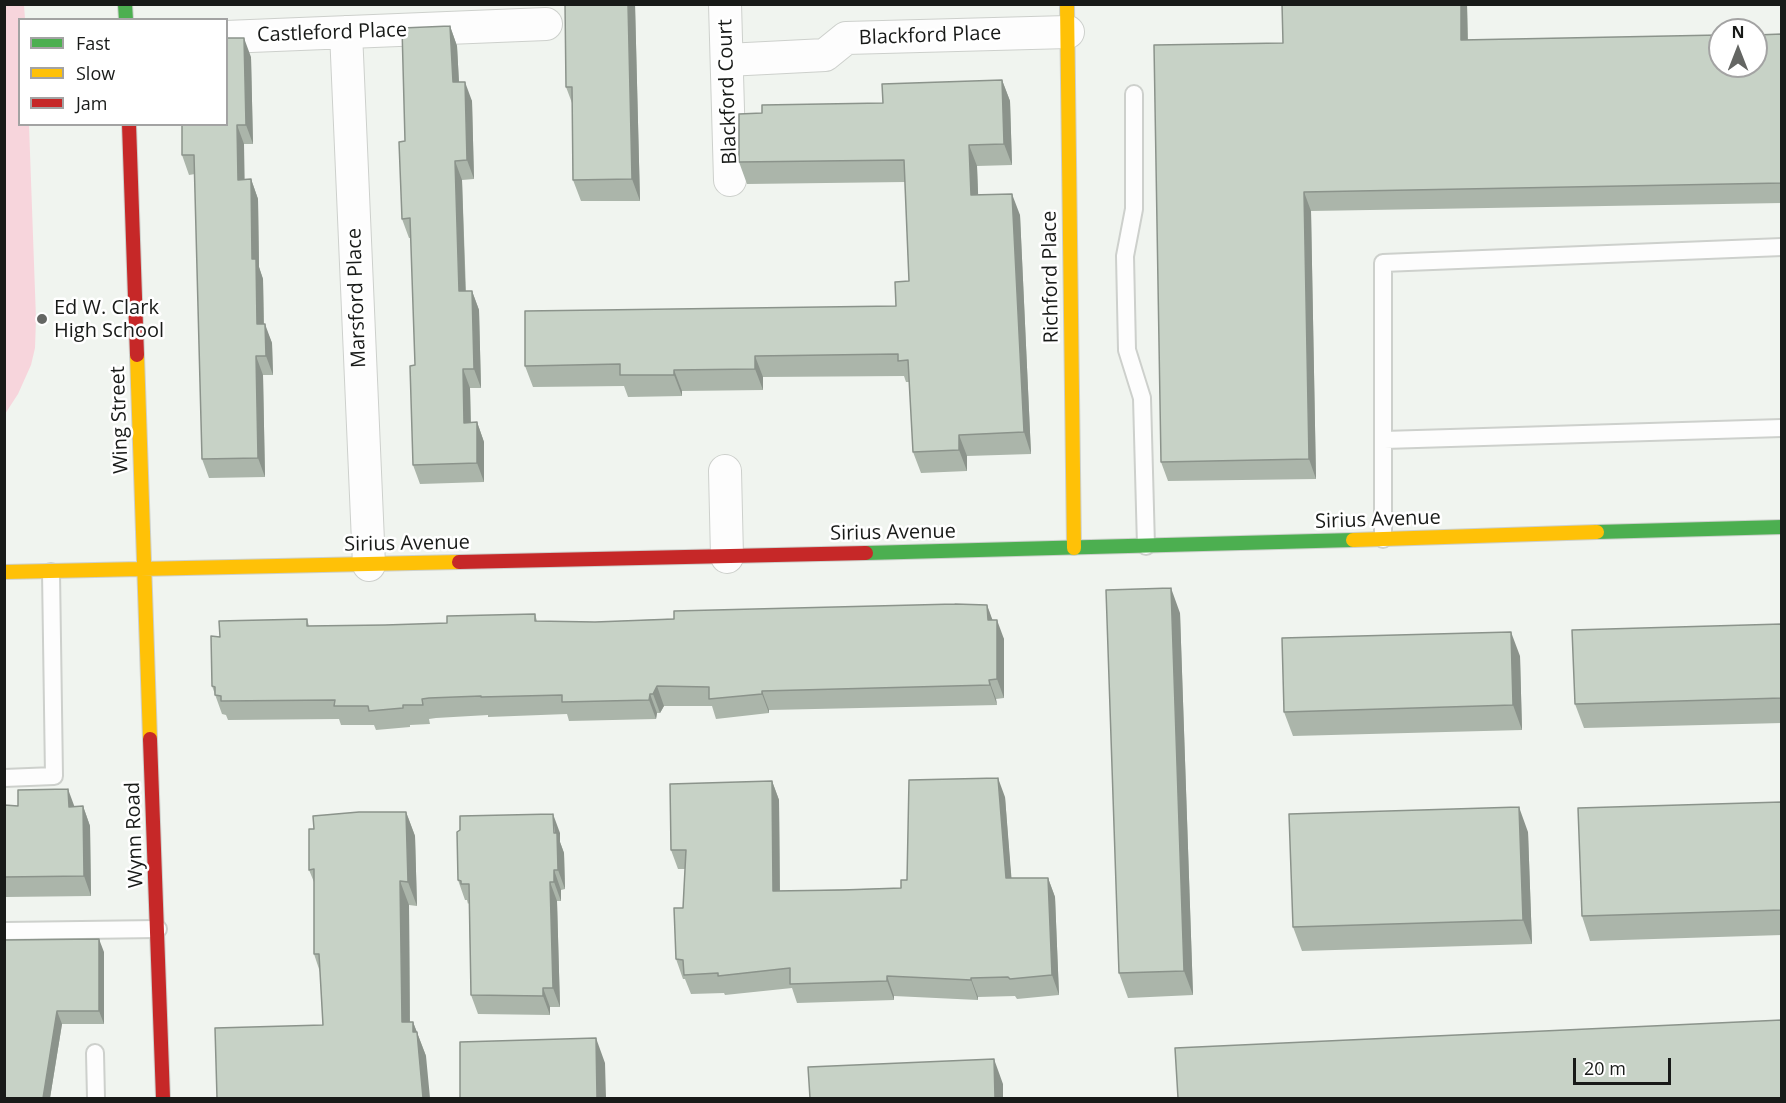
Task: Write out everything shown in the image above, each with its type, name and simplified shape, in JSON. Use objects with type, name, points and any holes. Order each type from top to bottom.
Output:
[{"type":"street","name":"Blackford Court","points":[[725,4],[730,180]]},
{"type":"street","name":"Blackford Place","points":[[727,60],[825,55],[846,38],[1068,18]]},
{"type":"street","name":"Richford Place","points":[[1068,18],[1074,548]]},
{"type":"street","name":"Castleford Place","points":[[228,37],[546,24]]},
{"type":"street","name":"Marsford Place","points":[[346,32],[369,565]]},
{"type":"street","name":"Wing Street","points":[[129,126],[145,570]]},
{"type":"street","points":[[725,471],[727,557]]},
{"type":"street","name":"Sirius Avenue","points":[[4,572],[727,557],[1782,527]]},
{"type":"street","name":"Wynn Road","points":[[145,570],[163,1098]]},
{"type":"lane","points":[[1134,94],[1134,209],[1125,256],[1127,350],[1143,398],[1146,546]]},
{"type":"lane","points":[[1383,539],[1383,263],[1782,247]]},
{"type":"lane","points":[[1384,440],[1782,428]]},
{"type":"lane","points":[[4,778],[54,776],[51,572]]},
{"type":"lane","points":[[4,932],[158,929]]},
{"type":"lane","points":[[95,1053],[96,1098]]},
{"type":"shaded area","points":[[4,5],[24,5],[25,18],[18,18],[18,126],[29,126],[35,348],[31,365],[18,394],[5,414]]},
{"type":"building","points":[[565,4],[628,4],[632,179],[573,180],[572,87],[566,87]]},
{"type":"building","points":[[1282,4],[1461,4],[1461,40],[1708,35],[1708,78],[1768,78],[1768,35],[1782,34],[1782,183],[1304,192],[1309,459],[1161,462],[1154,45],[1283,43]]},
{"type":"building","points":[[450,26],[453,82],[465,82],[467,160],[455,161],[459,291],[472,291],[474,369],[463,369],[464,423],[477,422],[477,463],[413,465],[410,366],[415,365],[410,218],[402,219],[399,142],[405,141],[402,28]]},
{"type":"building","points":[[228,38],[244,38],[246,125],[237,125],[238,180],[251,179],[252,259],[256,259],[257,324],[265,324],[266,356],[256,356],[258,458],[202,459],[194,155],[182,155],[182,126],[228,126]]},
{"type":"building","points":[[1002,80],[1004,144],[969,145],[971,195],[1012,194],[1024,432],[959,435],[959,450],[913,452],[908,360],[898,361],[898,354],[755,356],[755,369],[674,370],[674,375],[620,375],[620,364],[525,366],[525,311],[896,306],[895,282],[909,281],[904,160],[739,162],[739,114],[762,113],[762,105],[883,103],[882,84]]},
{"type":"building","points":[[1171,588],[1184,971],[1119,973],[1106,590]]},
{"type":"building","points":[[987,605],[988,620],[997,620],[997,679],[989,680],[990,685],[762,691],[762,694],[709,699],[709,687],[657,686],[653,694],[650,694],[649,700],[562,702],[562,695],[429,698],[422,699],[423,705],[403,705],[403,708],[369,711],[368,706],[334,706],[335,700],[221,701],[221,696],[215,695],[215,687],[212,686],[211,636],[220,637],[219,621],[307,619],[307,626],[385,625],[447,623],[447,616],[535,614],[535,621],[595,622],[674,619],[674,611]]},
{"type":"building","points":[[1782,624],[1782,698],[1575,704],[1572,630]]},
{"type":"building","points":[[1511,632],[1513,705],[1284,712],[1282,638]]},
{"type":"building","points":[[998,778],[1006,878],[1048,878],[1052,975],[1010,979],[1008,977],[971,978],[971,980],[887,976],[887,981],[790,984],[790,968],[718,976],[718,973],[684,975],[683,960],[676,959],[674,908],[683,908],[686,850],[671,850],[670,784],[772,781],[773,891],[842,890],[901,888],[901,880],[907,880],[909,780]]},
{"type":"building","points":[[68,789],[69,807],[83,806],[84,876],[4,877],[4,805],[18,806],[18,790]]},
{"type":"building","points":[[1782,802],[1782,910],[1582,916],[1578,808]]},
{"type":"building","points":[[1519,807],[1523,920],[1293,927],[1289,814]]},
{"type":"building","points":[[359,812],[406,812],[408,882],[400,881],[402,1022],[413,1022],[413,1032],[417,1032],[423,1098],[217,1098],[215,1028],[323,1025],[319,954],[314,954],[314,869],[309,870],[309,829],[314,829],[313,816]]},
{"type":"building","points":[[553,814],[554,833],[557,833],[558,870],[554,870],[554,882],[550,882],[553,988],[543,988],[543,996],[471,995],[469,884],[461,884],[458,880],[457,832],[460,830],[460,816]]},
{"type":"building","points":[[99,939],[99,1011],[57,1011],[43,1098],[4,1098],[4,940]]},
{"type":"building","points":[[1782,1020],[1782,1098],[1178,1098],[1175,1048]]},
{"type":"building","points":[[596,1038],[597,1098],[460,1098],[460,1042]]},
{"type":"building","points":[[994,1059],[995,1098],[810,1098],[808,1067]]},
{"type":"traffic: fast","points":[[125,4],[126,18]]},
{"type":"traffic: fast","points":[[1597,532],[1782,527]]},
{"type":"traffic: fast","points":[[866,553],[1353,540]]},
{"type":"traffic: slow","points":[[1067,4],[1074,548]]},
{"type":"traffic: slow","points":[[137,355],[150,739]]},
{"type":"traffic: slow","points":[[1353,540],[1597,532]]},
{"type":"traffic: slow","points":[[4,572],[459,562]]},
{"type":"traffic: jam","points":[[129,126],[137,355]]},
{"type":"traffic: jam","points":[[459,562],[866,553]]},
{"type":"traffic: jam","points":[[150,739],[163,1098]]},
{"type":"place","name":"Ed W. Clark High School","points":[[42,319]]}]
